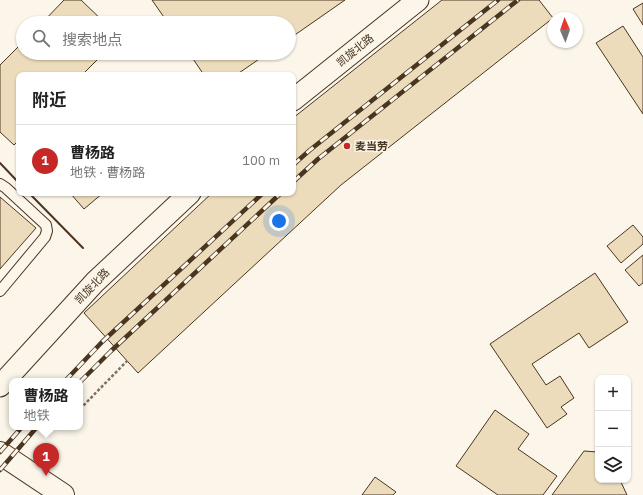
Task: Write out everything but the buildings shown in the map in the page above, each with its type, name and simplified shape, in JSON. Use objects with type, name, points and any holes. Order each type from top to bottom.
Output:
[{"type":"main road","points":[[0,453],[63,495]]},
{"type":"street","name":"凯旋北路","points":[[296,98],[418,0]]},
{"type":"street","name":"凯旋北路","points":[[0,386],[95,282],[187,196]]},
{"type":"lane","points":[[0,184],[46,225],[47,231],[45,237],[0,292]]},
{"type":"path","points":[[83,406],[127,361]]},
{"type":"railway","points":[[296,162],[498,0]]},
{"type":"railway","points":[[296,179],[318,159],[518,0]]},
{"type":"railway","points":[[68,378],[102,342],[260,196]]},
{"type":"railway","points":[[83,379],[111,351],[278,196]]},
{"type":"railway","points":[[0,452],[19,430]]},
{"type":"railway","points":[[0,470],[34,430]]},
{"type":"wall","points":[[0,163],[16,180]]},
{"type":"wall","points":[[32,196],[83,248]]},
{"type":"place","name":"麦当劳","points":[[347,146]]},
{"type":"place","name":"曹杨路","points":[[46,476]]}]
